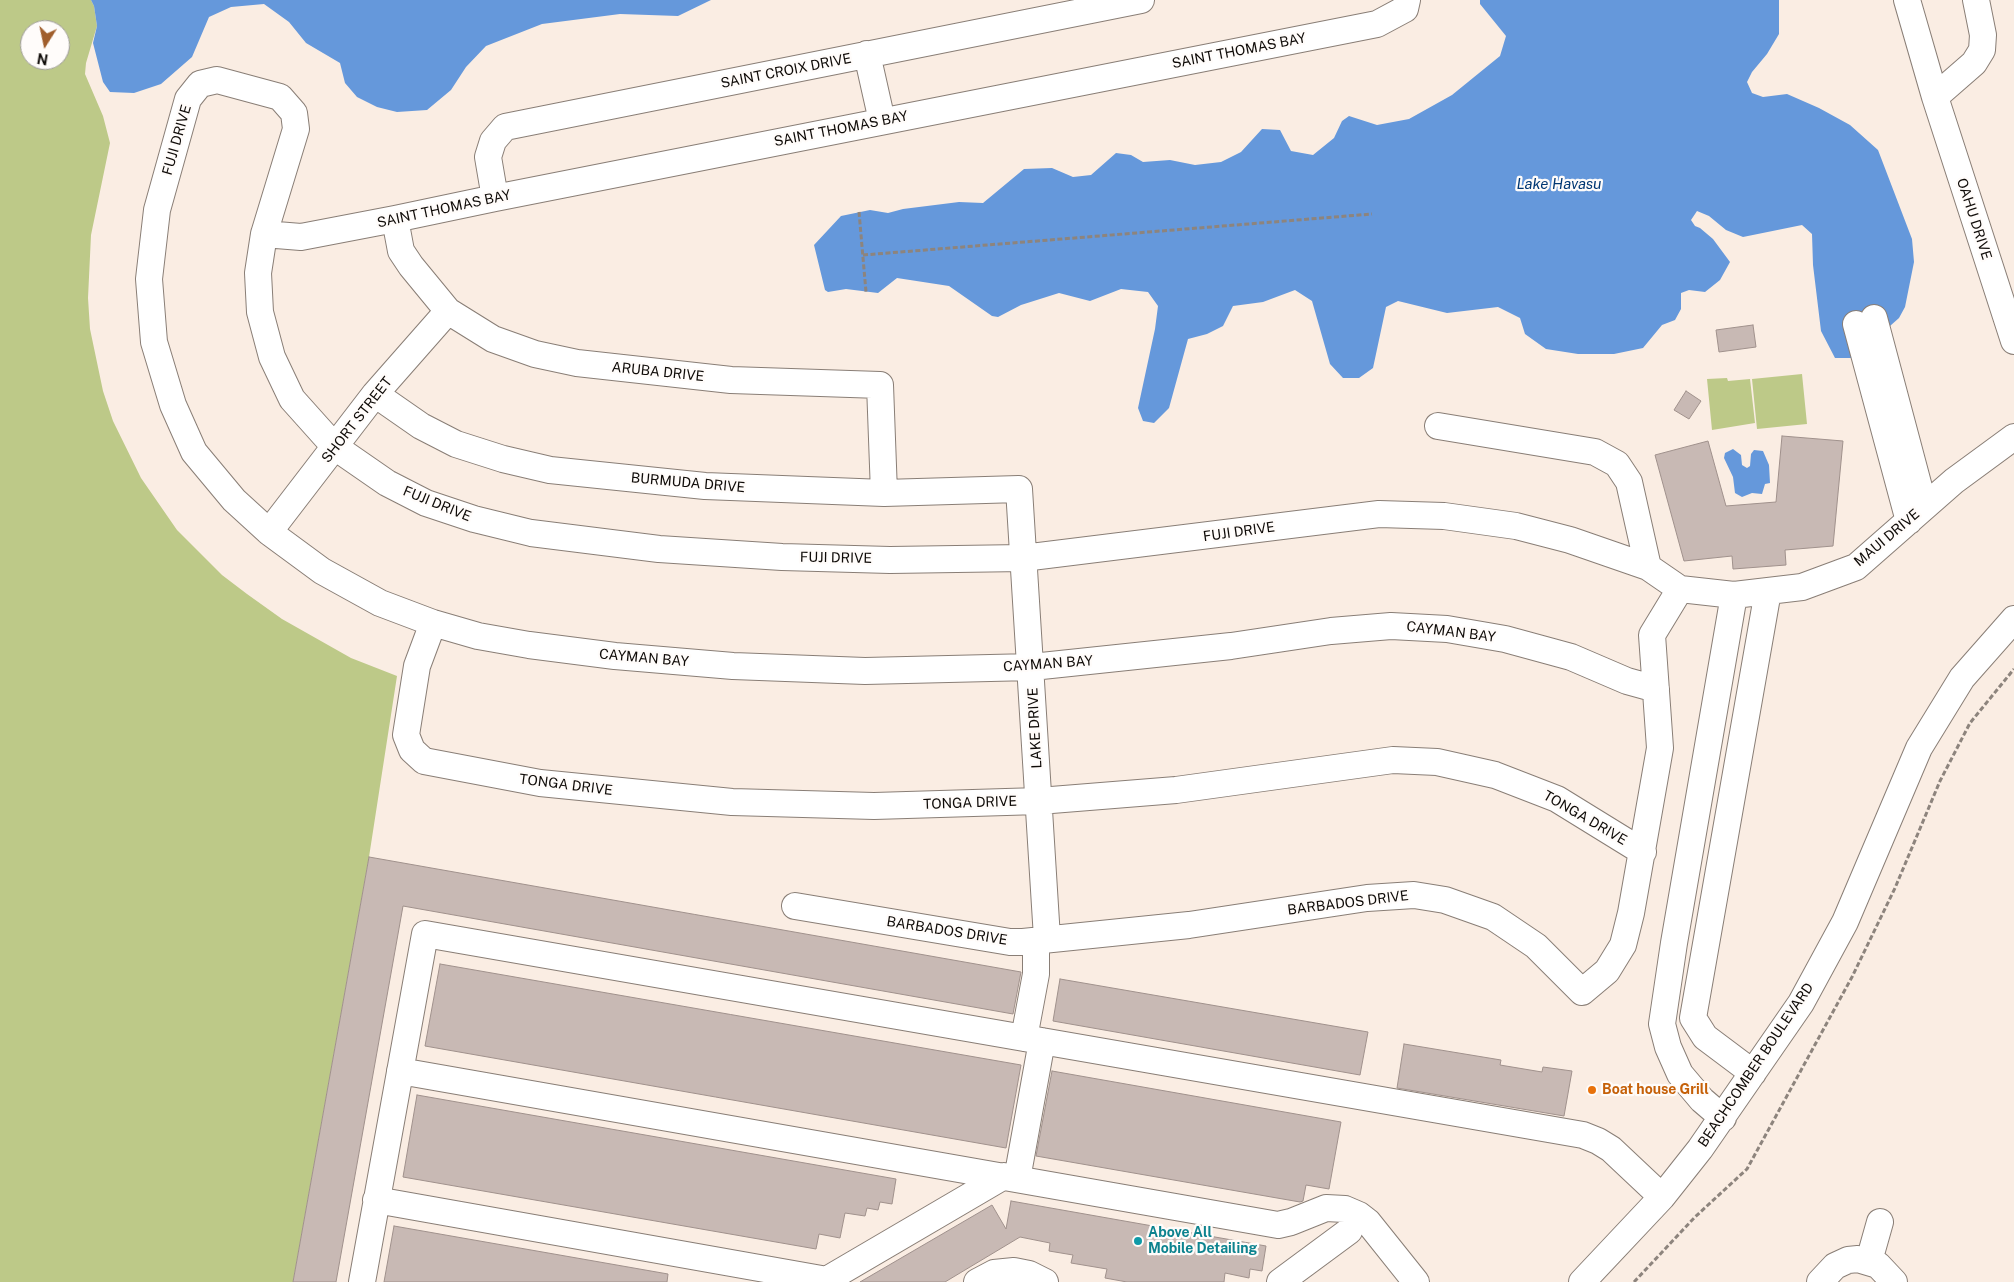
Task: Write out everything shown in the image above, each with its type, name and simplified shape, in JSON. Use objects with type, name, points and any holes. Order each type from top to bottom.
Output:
[{"type":"street","name":"SAINT CROIX DRIVE","points":[[495,198],[488,157],[493,141],[505,127],[1141,0]]},
{"type":"street","name":"SAINT THOMAS BAY","points":[[264,234],[301,237],[1377,24],[1405,9],[1407,0]]},
{"type":"street","name":"OAHU DRIVE","points":[[1907,0],[1935,97],[2014,342]]},
{"type":"street","points":[[1935,97],[1974,62],[1982,50],[1983,35],[1976,0]]},
{"type":"street","points":[[867,54],[882,121]]},
{"type":"street","name":"FUJI DRIVE","points":[[434,623],[380,602],[322,571],[269,532],[234,500],[194,452],[173,405],[154,342],[149,279],[157,210],[188,99],[200,84],[217,80],[280,98],[294,113],[296,129],[264,234],[258,272],[260,312],[272,357],[292,399],[335,447],[387,483],[426,503],[474,519],[531,533],[659,550],[782,557],[890,560],[1023,558],[1378,514],[1444,516],[1516,526],[1570,540],[1648,567],[1680,589]]},
{"type":"street","name":"ARUBA DRIVE","points":[[395,219],[401,251],[448,311],[493,339],[535,354],[578,363],[731,380],[880,385],[884,493]]},
{"type":"street","name":"SHORT STREET","points":[[269,532],[375,394],[448,311]]},
{"type":"street","points":[[1865,321],[1916,514]]},
{"type":"street","name":"BURMUDA DRIVE","points":[[375,394],[420,426],[456,444],[503,459],[550,470],[705,486],[884,493],[1019,489]]},
{"type":"street","points":[[1438,426],[1595,452],[1617,464],[1629,482],[1648,567]]},
{"type":"street","name":"MAUI DRIVE","points":[[1680,589],[1734,595],[1802,587],[1856,567],[1991,452],[2014,437]]},
{"type":"street","name":"LAKE DRIVE","points":[[1010,1178],[1033,1040],[1036,974],[1042,939],[1039,801],[1032,667],[1019,489]]},
{"type":"street","name":"BARBADOS DRIVE","points":[[794,906],[1010,942],[1189,925],[1367,898],[1414,895],[1445,900],[1493,917],[1536,946],[1582,992],[1607,971],[1623,945],[1643,852],[1660,748],[1652,635],[1680,589]]},
{"type":"street","points":[[1753,1073],[1705,1037],[1693,1018],[1768,591]]},
{"type":"street","points":[[1722,1118],[1702,1100],[1680,1074],[1668,1047],[1662,1024],[1734,595]]},
{"type":"street","name":"BEACHCOMBER BOULEVARD","points":[[1582,1282],[1662,1197],[1722,1118],[1801,1003],[1845,922],[1919,748],[1939,712],[1968,671],[2014,619]]},
{"type":"street","name":"CAYMAN BAY","points":[[434,623],[478,636],[529,645],[615,656],[733,666],[865,672],[1032,667],[1231,646],[1331,631],[1391,626],[1447,629],[1505,639],[1571,657],[1627,681],[1656,689]]},
{"type":"street","name":"TONGA DRIVE","points":[[434,623],[417,666],[406,735],[412,750],[424,761],[540,784],[732,802],[874,806],[1039,801],[1176,790],[1393,760],[1437,762],[1495,774],[1557,799],[1643,852]]},
{"type":"street","points":[[362,1282],[425,934],[1588,1137],[1611,1149],[1662,1197]]},
{"type":"street","points":[[400,1071],[1278,1224],[1291,1222],[1322,1209],[1345,1209],[1359,1215],[1368,1222],[1416,1282]]},
{"type":"street","points":[[376,1200],[825,1281],[1010,1178]]},
{"type":"street","points":[[1869,1261],[1880,1222]]},
{"type":"street","points":[[1296,1277],[1349,1231]]},
{"type":"street","points":[[1820,1282],[1832,1268],[1855,1260],[1869,1261],[1884,1269],[1894,1282]]},
{"type":"street","points":[[977,1282],[994,1273],[1014,1271],[1028,1274],[1045,1282]]},
{"type":"path","points":[[859,212],[866,292]]},
{"type":"path","points":[[863,255],[1372,214]]},
{"type":"green space","points":[[0,0],[91,0],[94,6],[97,26],[86,63],[85,74],[103,116],[110,143],[91,235],[88,298],[90,329],[103,391],[113,421],[141,478],[177,530],[222,575],[282,619],[351,658],[397,676],[369,857],[293,1282],[0,1282]]},
{"type":"green space","points":[[1802,374],[1807,424],[1757,429],[1752,379]]},
{"type":"green space","points":[[1727,378],[1728,381],[1750,379],[1755,423],[1712,430],[1707,379]]},
{"type":"water","points":[[91,0],[711,0],[678,16],[620,14],[542,24],[486,46],[466,67],[451,90],[427,110],[397,112],[377,107],[357,97],[345,83],[340,63],[306,43],[289,22],[264,4],[231,7],[209,17],[192,57],[161,84],[134,93],[110,92],[103,82],[93,43],[97,26],[94,6]]},
{"type":"water","name":"Lake Havasu","points":[[1480,0],[1779,0],[1779,34],[1747,82],[1752,93],[1763,97],[1787,94],[1819,108],[1850,125],[1878,150],[1912,239],[1914,262],[1905,307],[1899,318],[1854,358],[1835,358],[1821,331],[1813,265],[1812,234],[1802,225],[1743,237],[1726,230],[1709,216],[1697,211],[1691,220],[1695,226],[1713,239],[1730,262],[1720,280],[1705,292],[1689,290],[1681,293],[1681,309],[1675,320],[1662,325],[1643,348],[1614,354],[1578,354],[1546,349],[1525,334],[1520,318],[1498,307],[1447,313],[1398,301],[1386,307],[1373,368],[1359,378],[1343,378],[1330,364],[1312,301],[1295,290],[1263,302],[1233,306],[1223,326],[1207,334],[1188,339],[1169,408],[1154,423],[1143,421],[1138,408],[1158,306],[1148,292],[1121,289],[1090,301],[1059,293],[1021,305],[998,317],[992,316],[949,286],[897,278],[878,293],[846,289],[828,292],[825,290],[814,245],[841,216],[870,210],[888,213],[903,209],[959,202],[983,203],[1024,169],[1052,168],[1073,177],[1091,175],[1116,153],[1131,155],[1143,162],[1170,160],[1195,165],[1221,162],[1241,152],[1262,129],[1280,130],[1291,151],[1313,155],[1334,138],[1342,121],[1349,116],[1377,125],[1409,119],[1452,95],[1500,56],[1506,36],[1480,4]]},
{"type":"water","points":[[1733,449],[1741,455],[1742,465],[1747,468],[1750,466],[1751,454],[1754,450],[1763,451],[1769,465],[1770,483],[1765,484],[1762,494],[1752,493],[1742,497],[1735,493],[1733,477],[1724,458],[1725,453]]},
{"type":"building","points":[[1753,325],[1756,347],[1719,352],[1716,330]]},
{"type":"building","points":[[1686,391],[1701,401],[1689,419],[1674,410]]},
{"type":"building","points":[[1782,436],[1843,441],[1833,546],[1785,550],[1786,565],[1733,569],[1732,556],[1684,561],[1655,455],[1708,441],[1726,506],[1776,502]]},
{"type":"building","points":[[369,857],[1021,972],[1013,1014],[403,906],[336,1282],[293,1282]]},
{"type":"building","points":[[440,964],[1021,1065],[1006,1148],[425,1046]]},
{"type":"building","points":[[1060,979],[1368,1032],[1360,1075],[1053,1021]]},
{"type":"building","points":[[1404,1044],[1501,1060],[1500,1065],[1542,1072],[1543,1067],[1572,1071],[1564,1116],[1397,1088]]},
{"type":"building","points":[[1052,1071],[1341,1122],[1329,1189],[1306,1185],[1303,1201],[1300,1202],[1036,1156]]},
{"type":"building","points":[[417,1095],[896,1179],[892,1204],[880,1202],[878,1210],[867,1208],[865,1216],[845,1213],[840,1238],[819,1234],[816,1249],[403,1177]]},
{"type":"building","name":"Above All Mobile Detailing","points":[[1011,1201],[1266,1246],[1262,1271],[1250,1269],[1249,1278],[1225,1273],[1224,1282],[1127,1282],[1105,1278],[1107,1269],[1071,1263],[1073,1255],[1049,1251],[1050,1243],[1020,1237],[945,1282],[860,1282],[992,1205],[1006,1229]]},
{"type":"building","points":[[394,1226],[668,1274],[667,1282],[384,1282]]},
{"type":"place","name":"Boat house Grill","points":[[1592,1090]]},
{"type":"place","name":"Above All Mobile Detailing","points":[[1138,1241]]}]
